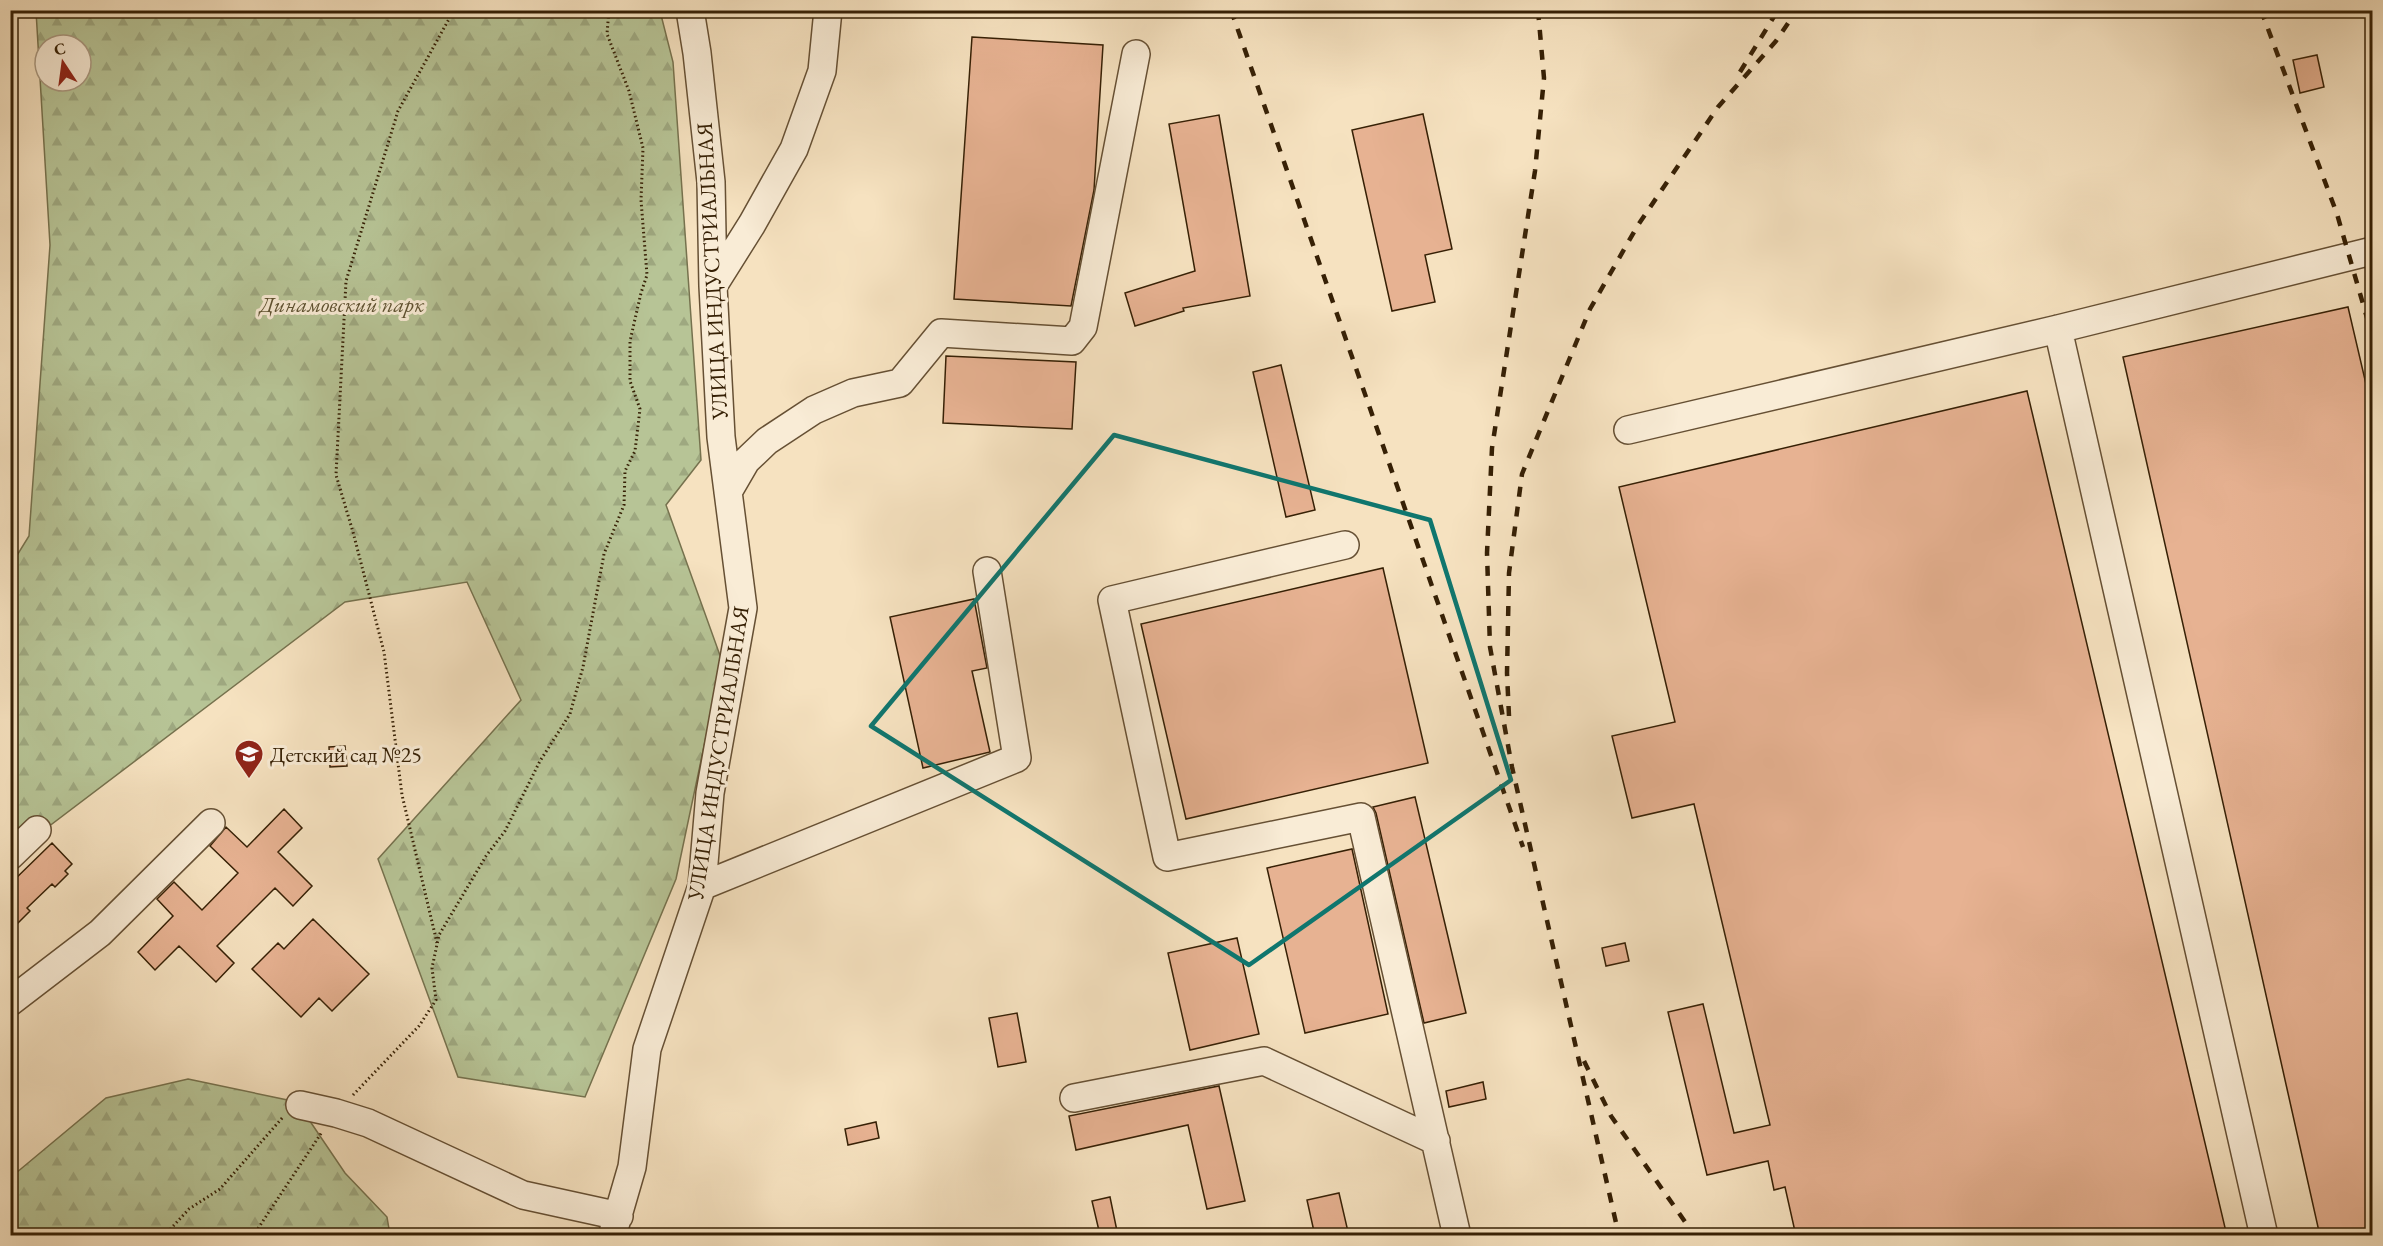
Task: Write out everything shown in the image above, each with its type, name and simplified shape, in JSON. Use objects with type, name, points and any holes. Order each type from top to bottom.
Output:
[{"type":"lane","name":"УЛИЦА ИНДУСТРИАЛЬНАЯ","points":[[616,1226],[632,1167],[647,1049],[702,886],[710,793],[743,608],[721,437],[713,286],[711,182],[690,10]]},
{"type":"lane","points":[[713,286],[752,224],[794,148],[822,71],[828,10]]},
{"type":"lane","points":[[728,492],[746,461],[767,441],[814,410],[853,393],[900,383],[942,333],[1072,341],[1083,327],[1136,54]]},
{"type":"lane","points":[[1628,430],[2058,329],[2373,251]]},
{"type":"lane","points":[[2058,329],[2264,1236]]},
{"type":"lane","points":[[1345,545],[1112,600],[1167,857],[1361,817],[1457,1236]]},
{"type":"lane","points":[[702,886],[1017,758],[987,571]]},
{"type":"lane","points":[[10,1002],[100,933],[211,823]]},
{"type":"lane","points":[[10,856],[37,830]]},
{"type":"lane","points":[[1074,1098],[1264,1060],[1436,1142]]},
{"type":"lane","points":[[300,1105],[368,1123],[523,1195],[616,1226]]},
{"type":"path","points":[[437,945],[402,795],[384,652],[336,475],[346,281],[398,111],[453,10]]},
{"type":"path","points":[[253,1236],[336,1113],[419,1026],[436,1000],[432,968],[439,935],[486,856],[505,831],[540,761],[570,714],[583,667],[604,554],[624,505],[625,471],[635,452],[640,410],[630,381],[630,341],[647,276],[641,200],[643,148],[629,91],[607,34],[609,10]]},
{"type":"path","points":[[164,1236],[166,1231],[189,1209],[220,1189],[247,1161],[279,1121],[300,1105]]},
{"type":"highlighted area","points":[[1114,435],[1430,520],[1511,780],[1249,965],[871,726]]},
{"type":"green space","name":"Динамовский парк","points":[[36,11],[660,11],[673,62],[701,460],[666,505],[722,661],[676,879],[585,1097],[458,1077],[378,859],[521,700],[467,582],[345,602],[11,855],[11,565],[29,536],[50,245],[41,93],[93,93],[93,33],[37,33]]},
{"type":"green space","points":[[188,1079],[297,1102],[345,1173],[387,1217],[390,1235],[11,1235],[10,1178],[106,1098]]},
{"type":"building","points":[[972,37],[1103,45],[1094,190],[1071,306],[954,299]]},
{"type":"building","points":[[2317,55],[2324,87],[2300,93],[2293,60]]},
{"type":"building","points":[[1423,114],[1452,249],[1425,255],[1435,302],[1392,311],[1352,130]]},
{"type":"building","points":[[1219,115],[1250,296],[1183,308],[1184,311],[1135,326],[1125,293],[1195,271],[1169,124]]},
{"type":"building","points":[[2348,307],[2373,414],[2373,1236],[2320,1236],[2123,357]]},
{"type":"building","points":[[946,356],[1076,362],[1072,429],[943,423]]},
{"type":"building","points":[[1281,365],[1315,510],[1286,517],[1253,372]]},
{"type":"building","points":[[2027,391],[2227,1236],[1796,1236],[1785,1187],[1774,1190],[1768,1161],[1707,1175],[1668,1012],[1703,1004],[1734,1133],[1770,1125],[1694,804],[1632,818],[1612,736],[1675,722],[1619,487]]},
{"type":"building","points":[[1383,568],[1428,763],[1186,819],[1141,624]]},
{"type":"building","points":[[974,599],[987,668],[972,671],[990,752],[923,768],[890,617]]},
{"type":"building","points":[[345,746],[347,766],[330,767],[329,747]]},
{"type":"building","points":[[1415,797],[1466,1013],[1424,1023],[1373,807]]},
{"type":"building","points":[[284,809],[302,828],[278,852],[312,886],[293,906],[275,888],[217,946],[234,963],[216,982],[179,946],[155,970],[138,952],[173,916],[157,899],[174,882],[202,910],[238,873],[210,846],[226,827],[247,847]]},
{"type":"building","points":[[52,843],[72,864],[65,871],[68,874],[55,887],[52,884],[27,908],[30,911],[18,923],[15,920],[10,924],[10,884]]},
{"type":"building","points":[[1352,849],[1388,1014],[1305,1033],[1267,868]]},
{"type":"building","points":[[313,919],[369,974],[332,1011],[319,998],[301,1017],[252,969],[278,943],[284,949]]},
{"type":"building","points":[[1237,938],[1259,1034],[1190,1050],[1168,953]]},
{"type":"building","points":[[1625,943],[1629,961],[1606,966],[1602,948]]},
{"type":"building","points":[[1017,1013],[1026,1062],[998,1067],[989,1018]]},
{"type":"building","points":[[1483,1082],[1486,1099],[1449,1107],[1446,1091]]},
{"type":"building","points":[[1219,1086],[1245,1201],[1207,1209],[1188,1125],[1076,1150],[1069,1116]]},
{"type":"building","points":[[876,1122],[879,1138],[848,1145],[845,1129]]},
{"type":"building","points":[[1339,1193],[1349,1236],[1315,1236],[1307,1200]]},
{"type":"building","points":[[1110,1197],[1117,1231],[1100,1235],[1092,1201]]},
{"type":"railway","points":[[1231,10],[1523,847]]},
{"type":"railway","points":[[1538,10],[1544,78],[1535,171],[1492,448],[1487,553],[1490,647],[1512,767],[1619,1236]]},
{"type":"railway","points":[[1740,72],[1778,10]]},
{"type":"railway","points":[[1509,716],[1507,673],[1509,573],[1522,474],[1590,309],[1638,225],[1718,107],[1776,41],[1797,10]]},
{"type":"railway","points":[[2261,10],[2337,214],[2372,335]]},
{"type":"railway","points":[[1584,1061],[1611,1116],[1695,1236]]},
{"type":"place","name":"Детский сад №25","points":[[249,780]]}]
